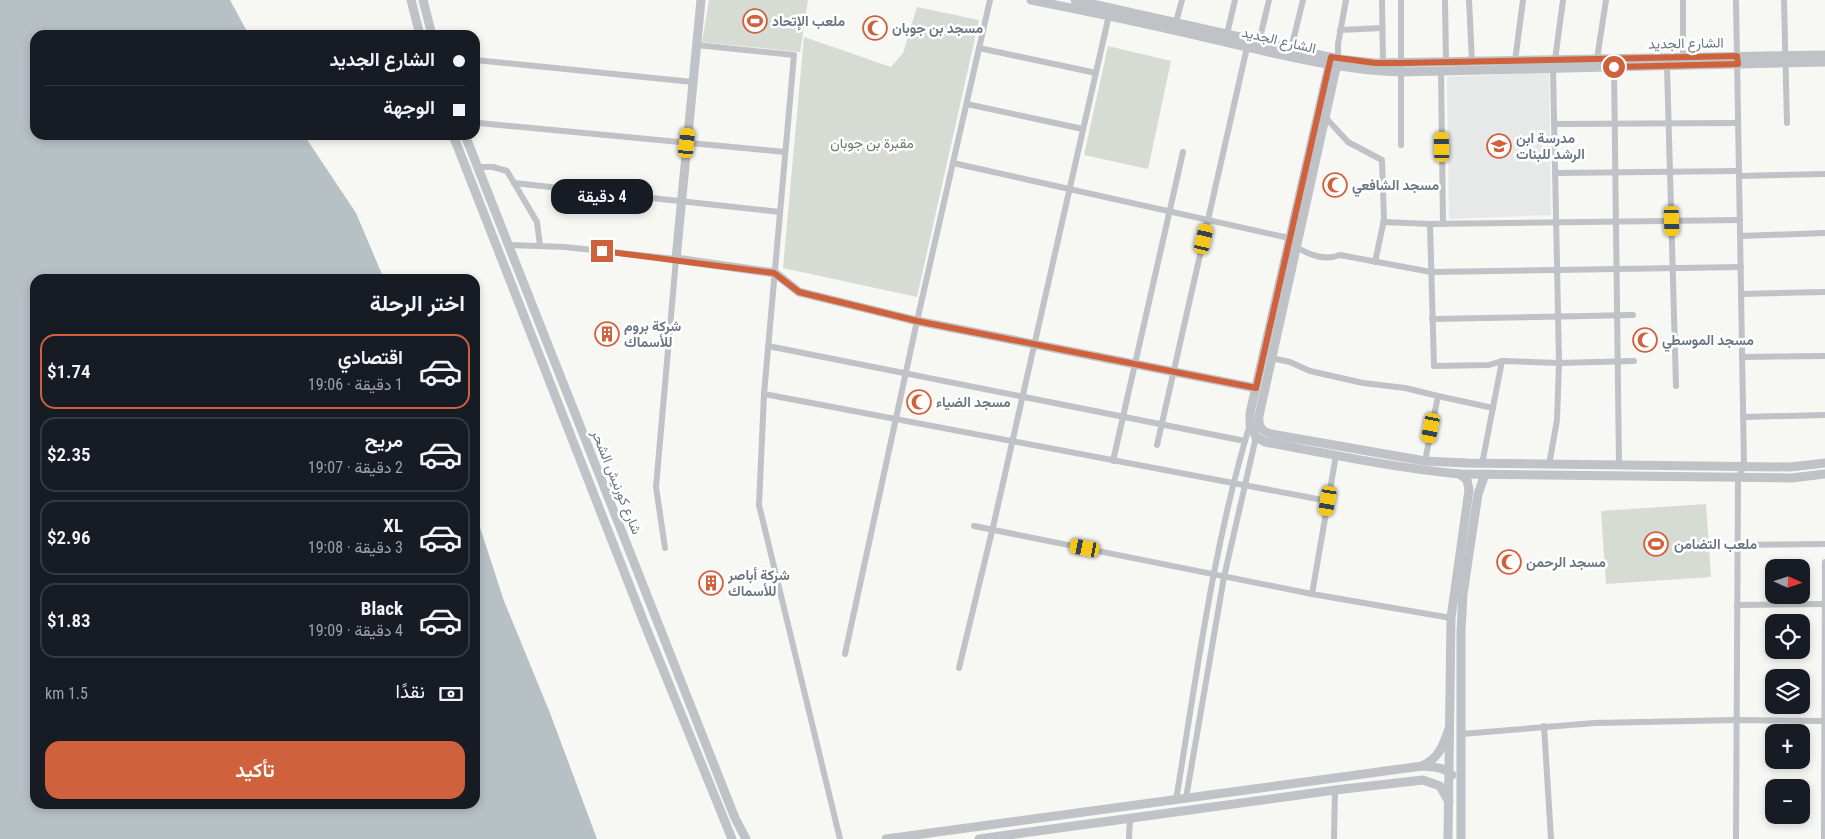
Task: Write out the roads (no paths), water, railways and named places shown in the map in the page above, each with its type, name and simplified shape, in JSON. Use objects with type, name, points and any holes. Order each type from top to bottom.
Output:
[{"type":"street","points":[[411,0],[419,30]]},
{"type":"street","points":[[423,0],[431,30]]},
{"type":"street","points":[[665,548],[656,486],[701,0]]},
{"type":"street","points":[[845,654],[895,420],[990,0]]},
{"type":"street","name":"الشارع الجديد","points":[[1031,0],[1248,43],[1374,71],[1446,62],[1514,61],[1614,67],[1667,66],[1737,60],[1785,59],[1825,62]]},
{"type":"street","name":"الشارع الجديد","points":[[1080,0],[1227,34],[1248,43],[1259,42],[1291,48],[1334,62],[1383,63],[1401,68],[1440,71],[1554,64],[1598,59],[1683,57],[1737,60]]},
{"type":"street","points":[[1176,22],[1182,0]]},
{"type":"street","points":[[1227,34],[1235,0]]},
{"type":"street","points":[[1259,42],[1269,0]]},
{"type":"street","points":[[1291,48],[1302,0]]},
{"type":"street","points":[[1176,800],[1214,574],[1234,484],[1250,424],[1250,413],[1289,238],[1334,62],[1346,0]]},
{"type":"street","points":[[1382,0],[1383,63]]},
{"type":"street","points":[[1401,0],[1401,145]]},
{"type":"street","points":[[1445,0],[1446,62]]},
{"type":"street","points":[[1469,0],[1472,62]]},
{"type":"street","points":[[1514,61],[1522,0]]},
{"type":"street","points":[[1549,465],[1557,420],[1559,363],[1554,64],[1563,0]]},
{"type":"street","points":[[1598,59],[1606,0]]},
{"type":"street","points":[[1683,0],[1683,57]]},
{"type":"street","points":[[1736,0],[1744,466],[1738,478],[1736,839]]},
{"type":"street","points":[[1784,0],[1787,123]]},
{"type":"street","points":[[959,668],[1035,344],[1109,15]]},
{"type":"street","points":[[1340,30],[1382,28]]},
{"type":"street","points":[[1157,445],[1248,43]]},
{"type":"street","points":[[697,45],[794,55],[764,394],[759,505],[840,839]]},
{"type":"street","points":[[979,48],[1096,72]]},
{"type":"street","name":"الشارع الجديد","points":[[1785,59],[1825,54]]},
{"type":"street","points":[[480,61],[693,82]]},
{"type":"street","points":[[1334,62],[1326,118],[1259,416],[1259,425],[1263,431],[1425,461],[1482,464],[1790,467],[1825,463]]},
{"type":"street","points":[[1667,66],[1676,386]]},
{"type":"street","points":[[1614,67],[1614,222],[1619,466]]},
{"type":"street","points":[[1440,71],[1443,224]]},
{"type":"street","points":[[967,104],[1083,129]]},
{"type":"street","points":[[1326,118],[1348,142],[1382,160],[1384,222],[1375,262]]},
{"type":"street","points":[[480,123],[785,152]]},
{"type":"street","points":[[1554,124],[1738,123]]},
{"type":"street","name":"شارع كورنيش الشحر","points":[[455,140],[645,625],[732,839]]},
{"type":"street","name":"شارع كورنيش الشحر","points":[[467,140],[735,818],[746,839]]},
{"type":"street","points":[[1113,461],[1183,152]]},
{"type":"street","points":[[953,163],[1289,238]]},
{"type":"street","points":[[478,167],[493,167],[507,171],[536,222],[540,246]]},
{"type":"street","points":[[1556,173],[1825,174]]},
{"type":"street","points":[[514,183],[780,212]]},
{"type":"street","points":[[1384,222],[1443,224],[1740,220]]},
{"type":"street","points":[[1430,224],[1434,366],[1489,365],[1502,361],[1559,363],[1634,361]]},
{"type":"street","points":[[1740,236],[1825,233]]},
{"type":"street","points":[[509,245],[565,247],[676,259],[774,273],[799,292],[917,321],[1256,388]]},
{"type":"street","points":[[1296,246],[1309,254],[1330,259],[1340,255],[1431,272],[1741,267]]},
{"type":"street","points":[[1741,294],[1825,292]]},
{"type":"street","points":[[1432,319],[1633,315]]},
{"type":"street","points":[[768,346],[1245,441]]},
{"type":"street","points":[[1742,357],[1825,356]]},
{"type":"street","points":[[1272,358],[1290,362],[1310,371],[1363,383],[1405,388],[1493,408]]},
{"type":"street","points":[[543,366],[554,361]]},
{"type":"street","points":[[1482,464],[1502,361]]},
{"type":"street","points":[[764,394],[1328,501]]},
{"type":"street","points":[[1425,461],[1438,396]]},
{"type":"street","points":[[1743,417],[1825,415]]},
{"type":"street","points":[[1250,424],[1256,437],[1265,442],[1424,471],[1460,474],[1738,478],[1791,478],[1825,474]]},
{"type":"street","points":[[1186,798],[1224,576],[1256,437]]},
{"type":"street","points":[[1312,594],[1336,455]]},
{"type":"street","points":[[1448,839],[1451,618],[1469,518],[1484,477],[1492,474],[1496,464]]},
{"type":"street","points":[[1460,474],[1466,480],[1469,490],[1469,518],[1460,632],[1461,839]]},
{"type":"street","points":[[974,526],[1312,594],[1451,618]]},
{"type":"street","points":[[1737,545],[1825,544]]},
{"type":"street","points":[[1824,839],[1825,562]]},
{"type":"street","points":[[1737,605],[1825,604]]},
{"type":"street","points":[[645,625],[656,618]]},
{"type":"street","points":[[1461,734],[1595,723],[1736,720],[1824,721]]},
{"type":"street","points":[[1544,726],[1552,839]]},
{"type":"street","points":[[886,839],[1422,766],[1431,762],[1439,754],[1449,729]]},
{"type":"street","points":[[979,839],[1334,790],[1422,780],[1449,771],[1461,760]]},
{"type":"street","points":[[1422,766],[1449,771],[1461,784]]},
{"type":"street","points":[[1422,780],[1440,786],[1449,802]]},
{"type":"street","points":[[1308,782],[1310,794]]},
{"type":"street","points":[[1334,790],[1334,839]]},
{"type":"street","points":[[1129,839],[1130,818]]},
{"type":"place","name":"ملعب الإتحاد","points":[[755,21]]},
{"type":"place","name":"مسجد بن جوبان","points":[[875,28]]},
{"type":"place","name":"مدرسة ابن الرشد للبنات","points":[[1499,146]]},
{"type":"place","name":"مسجد الشافعي","points":[[1335,185]]},
{"type":"place","name":"شركة بروم للأسماك","points":[[607,334]]},
{"type":"place","name":"مسجد الموسطي","points":[[1645,340]]},
{"type":"place","name":"مسجد الضياء","points":[[919,402]]},
{"type":"place","name":"ملعب التضامن","points":[[1656,544]]},
{"type":"place","name":"مسجد الرحمن","points":[[1509,562]]},
{"type":"place","name":"شركة أباصر للأسماك","points":[[711,583]]},
{"type":"park label","name":"مقبرة بن جوبان","points":[[872,143]]}]
